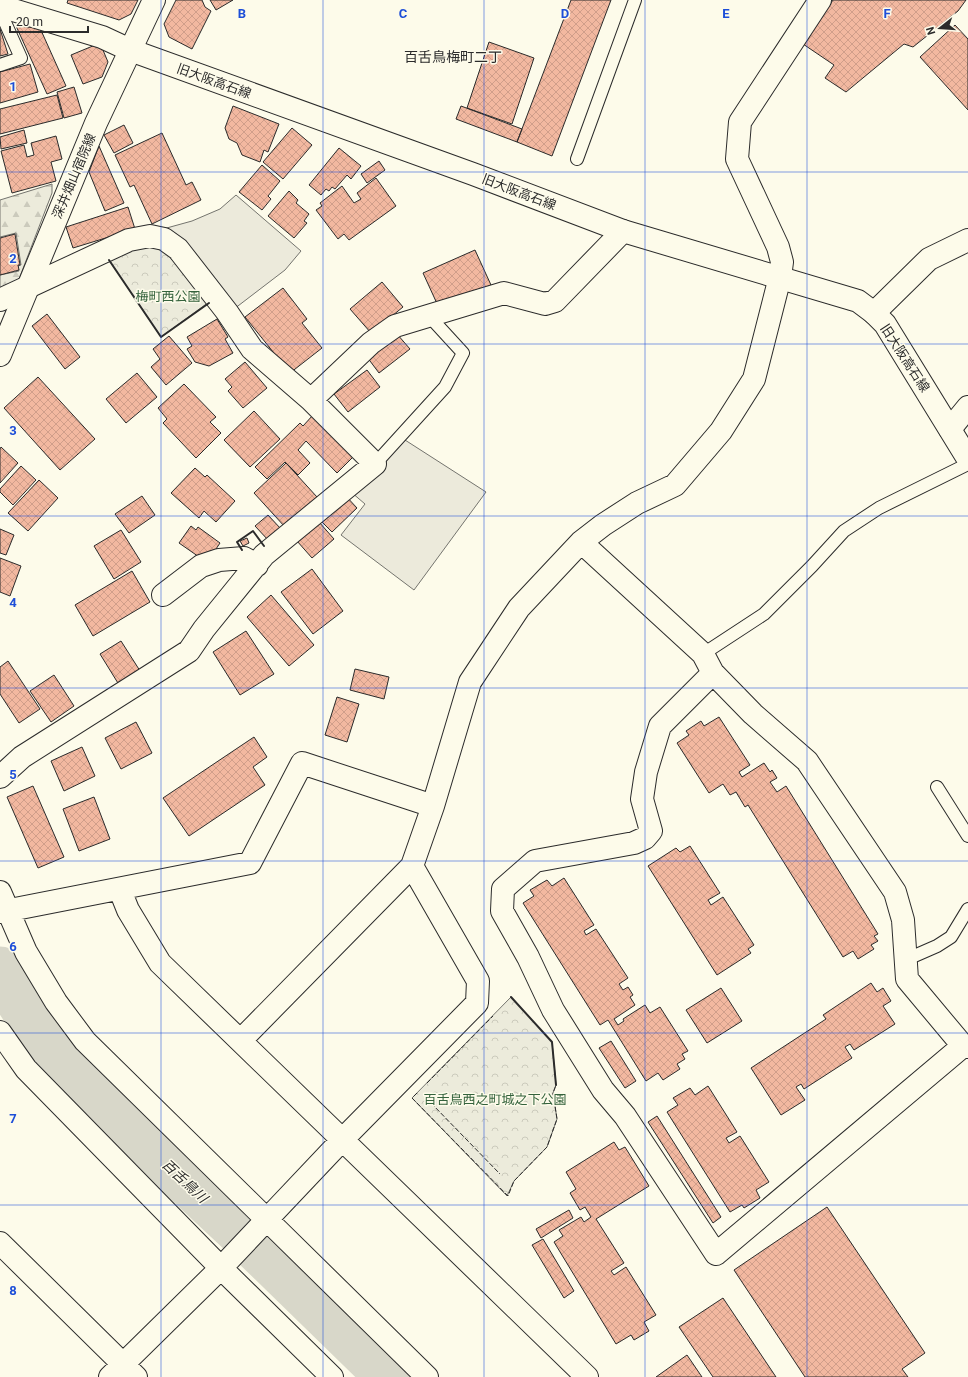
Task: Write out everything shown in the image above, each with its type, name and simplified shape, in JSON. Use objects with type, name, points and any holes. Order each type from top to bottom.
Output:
[{"type":"street","name":"深井畑山宿院線","points":[[0,355],[96,123],[154,0]]},
{"type":"street","points":[[241,1040],[412,866],[433,806],[470,682],[519,608],[581,542],[602,525],[637,503],[675,484],[721,431],[754,379],[780,277],[782,262],[778,247],[737,158],[740,122],[820,0]]},
{"type":"street","name":"旧大阪高石線","points":[[0,6],[95,35],[130,50],[473,174],[623,231],[858,301],[874,313],[885,324],[968,459]]},
{"type":"street","points":[[312,400],[371,343],[395,326],[430,317],[504,292],[545,304],[555,301],[623,231]]},
{"type":"street","points":[[0,300],[27,289],[129,240],[150,236],[164,239],[178,249],[227,312],[252,349],[312,400],[375,464],[264,555],[204,629],[189,651],[22,757],[0,777]]},
{"type":"street","points":[[874,313],[929,259],[968,240]]},
{"type":"street","points":[[950,429],[968,407]]},
{"type":"street","points":[[581,542],[708,663],[753,714],[807,761],[895,892],[903,920],[907,979],[966,1046],[716,1254],[625,1116],[603,1090],[553,1010],[528,957],[502,911],[503,889],[535,861],[634,842],[645,838],[651,831],[642,799],[648,765],[660,726],[708,663]]},
{"type":"street","points":[[163,596],[201,566],[219,560],[244,558],[257,565]]},
{"type":"street","points":[[427,1377],[263,1224],[85,1041],[56,1002],[26,952],[3,904],[120,890],[250,863],[302,764],[433,806]]},
{"type":"street","points":[[0,1243],[123,1373],[343,1139],[477,1003],[478,981],[412,866]]},
{"type":"street","points":[[120,890],[128,910],[160,963],[587,1377]]},
{"type":"street","points":[[0,1032],[26,1068],[225,1263],[332,1377]]},
{"type":"lane","points":[[577,159],[635,0]]},
{"type":"lane","points":[[0,12],[21,58],[0,65]]},
{"type":"lane","points":[[375,464],[445,387],[463,353],[430,317]]},
{"type":"lane","points":[[708,663],[764,614],[812,566],[844,531],[879,508],[968,464]]},
{"type":"lane","points":[[937,787],[968,836]]},
{"type":"lane","points":[[905,960],[938,946],[951,937],[968,909]]},
{"type":"green space","points":[[52,184],[52,193],[19,279],[0,288],[0,275],[19,271],[18,266],[21,265],[16,233],[0,237],[0,200]]},
{"type":"green space","name":"梅町西公園","points":[[154,246],[168,255],[209,302],[161,337],[109,260],[138,247]]},
{"type":"green space","name":"百舌鳥西之町城之下公園","points":[[511,997],[552,1042],[556,1085],[553,1093],[557,1119],[547,1147],[514,1181],[507,1196],[412,1098]]},
{"type":"shaded area","points":[[236,195],[301,251],[285,270],[234,309],[163,229],[192,221],[220,209]]},
{"type":"shaded area","points":[[405,440],[486,492],[414,590],[341,535],[365,504],[351,492]]},
{"type":"building","points":[[68,0],[138,0],[131,14],[119,20],[67,3]]},
{"type":"building","points":[[176,0],[202,0],[205,7],[211,11],[192,49],[169,37],[164,24]]},
{"type":"building","points":[[210,0],[233,0],[216,10]]},
{"type":"building","points":[[571,0],[611,0],[552,156],[517,142]]},
{"type":"building","points":[[833,0],[966,0],[958,11],[913,47],[904,44],[846,92],[825,78],[834,65],[803,44]]},
{"type":"building","points":[[955,25],[968,39],[968,110],[920,57]]},
{"type":"building","points":[[16,26],[40,28],[66,86],[47,94]]},
{"type":"building","points":[[0,29],[8,54],[0,56]]},
{"type":"building","points":[[489,42],[534,58],[512,124],[467,108]]},
{"type":"building","points":[[100,43],[108,62],[102,77],[83,84],[71,55]]},
{"type":"building","points":[[30,64],[38,92],[0,103],[0,72]]},
{"type":"building","points":[[74,87],[82,113],[64,118],[57,92]]},
{"type":"building","points":[[57,95],[63,118],[0,134],[0,109]]},
{"type":"building","points":[[233,106],[279,124],[268,152],[264,150],[260,162],[242,155],[237,143],[229,139],[225,128]]},
{"type":"building","points":[[461,106],[522,129],[517,142],[456,119]]},
{"type":"building","points":[[124,125],[133,143],[114,153],[104,135]]},
{"type":"building","points":[[292,128],[312,145],[283,179],[263,162]]},
{"type":"building","points":[[24,130],[27,143],[1,149],[0,137]]},
{"type":"building","points":[[162,133],[186,185],[192,182],[201,200],[152,224],[134,185],[130,187],[115,155]]},
{"type":"building","points":[[56,136],[62,159],[51,162],[56,181],[12,193],[1,151],[24,145],[27,157],[34,155],[31,143]]},
{"type":"building","points":[[99,146],[124,203],[105,211],[89,172]]},
{"type":"building","points":[[339,148],[361,166],[351,179],[347,175],[335,189],[332,187],[329,191],[326,189],[321,195],[309,185]]},
{"type":"building","points":[[379,161],[385,170],[367,183],[361,174]]},
{"type":"building","points":[[262,165],[280,181],[268,196],[271,199],[262,210],[239,192]]},
{"type":"building","points":[[376,178],[396,206],[349,240],[344,234],[338,239],[316,210],[322,206],[320,203],[342,186],[354,203],[361,199],[357,193]]},
{"type":"building","points":[[289,191],[298,200],[296,203],[309,214],[304,221],[307,223],[294,238],[268,216]]},
{"type":"building","points":[[128,207],[135,229],[73,248],[66,227]]},
{"type":"building","points":[[15,234],[20,265],[18,265],[19,270],[0,275],[0,238]]},
{"type":"building","points":[[475,250],[491,285],[439,308],[423,273]]},
{"type":"building","points":[[382,282],[403,307],[371,333],[350,309]]},
{"type":"building","points":[[283,288],[307,319],[302,323],[322,348],[290,373],[245,317]]},
{"type":"building","points":[[47,314],[80,357],[65,369],[32,326]]},
{"type":"building","points":[[217,319],[228,337],[225,339],[233,353],[209,366],[195,362],[187,349],[192,346],[187,337]]},
{"type":"building","points":[[397,334],[410,349],[379,373],[367,357]]},
{"type":"building","points":[[169,336],[192,363],[166,385],[151,367],[160,359],[153,349]]},
{"type":"building","points":[[245,362],[267,388],[243,408],[228,391],[232,387],[225,379]]},
{"type":"building","points":[[367,370],[380,387],[348,412],[334,394]]},
{"type":"building","points":[[137,373],[157,397],[126,423],[106,399]]},
{"type":"building","points":[[38,377],[95,439],[60,470],[4,408]]},
{"type":"building","points":[[184,384],[216,417],[210,422],[221,433],[196,458],[163,423],[167,419],[158,408]]},
{"type":"building","points":[[254,411],[280,439],[250,467],[224,440]]},
{"type":"building","points":[[313,415],[356,454],[337,473],[306,441],[298,450],[310,463],[298,475],[285,462],[267,479],[255,467],[300,423],[303,426]]},
{"type":"building","points":[[1,447],[18,463],[0,483],[0,449]]},
{"type":"building","points":[[286,463],[317,497],[285,527],[254,493]]},
{"type":"building","points":[[21,466],[36,480],[13,505],[0,492],[0,489]]},
{"type":"building","points":[[195,468],[205,477],[207,475],[235,501],[216,522],[204,511],[199,518],[171,493]]},
{"type":"building","points":[[39,480],[58,498],[28,531],[8,513]]},
{"type":"building","points":[[345,495],[357,508],[332,532],[320,520]]},
{"type":"building","points":[[142,496],[155,515],[129,533],[115,514]]},
{"type":"building","points":[[268,515],[281,529],[269,541],[255,526]]},
{"type":"building","points":[[319,522],[334,539],[312,558],[297,541]]},
{"type":"building","points":[[191,526],[196,530],[198,527],[220,543],[212,555],[208,552],[202,559],[179,543]]},
{"type":"building","points":[[0,529],[14,535],[6,555],[0,553]]},
{"type":"building","points":[[121,530],[141,562],[114,579],[94,546]]},
{"type":"building","points":[[247,538],[249,543],[243,546],[240,541]]},
{"type":"building","points":[[0,558],[21,566],[10,596],[0,592]]},
{"type":"building","points":[[312,569],[343,611],[313,634],[281,592]]},
{"type":"building","points":[[132,571],[150,602],[93,636],[75,605]]},
{"type":"building","points":[[271,595],[314,645],[289,666],[247,617]]},
{"type":"building","points":[[246,631],[274,674],[240,695],[213,652]]},
{"type":"building","points":[[121,641],[142,674],[121,688],[100,654]]},
{"type":"building","points":[[8,661],[40,709],[19,723],[0,694],[0,667]]},
{"type":"building","points":[[355,669],[389,677],[384,699],[350,690]]},
{"type":"building","points":[[54,675],[74,706],[51,722],[30,691]]},
{"type":"building","points":[[337,697],[359,704],[347,742],[325,735]]},
{"type":"building","points":[[719,717],[750,765],[739,772],[742,777],[764,763],[770,772],[772,770],[777,778],[770,782],[777,792],[786,786],[878,934],[874,936],[878,941],[871,945],[874,949],[858,959],[853,951],[843,957],[748,805],[745,807],[736,792],[730,795],[723,784],[709,793],[677,743],[689,735],[686,731],[701,721],[704,726]]},
{"type":"building","points":[[136,722],[152,753],[121,769],[105,738]]},
{"type":"building","points":[[254,737],[267,757],[253,767],[265,785],[189,836],[163,798]]},
{"type":"building","points":[[82,747],[95,776],[64,791],[51,761]]},
{"type":"building","points":[[33,786],[64,857],[38,868],[7,797]]},
{"type":"building","points":[[94,797],[110,839],[79,851],[63,809]]},
{"type":"building","points":[[690,846],[720,893],[708,900],[711,905],[723,897],[754,945],[748,949],[751,953],[717,975],[648,866],[676,848],[680,852]]},
{"type":"building","points":[[564,878],[594,925],[584,931],[586,935],[596,929],[628,978],[619,984],[623,990],[628,987],[633,995],[630,997],[635,1005],[614,1019],[618,1025],[624,1021],[623,1019],[645,1005],[650,1013],[660,1007],[688,1051],[682,1054],[685,1059],[677,1064],[680,1069],[663,1080],[658,1073],[646,1081],[608,1020],[600,1025],[523,903],[534,896],[530,890],[547,880],[552,886]]},
{"type":"building","points":[[871,983],[877,992],[883,988],[891,1001],[883,1006],[895,1024],[854,1050],[850,1044],[845,1047],[852,1058],[804,1089],[801,1084],[796,1087],[805,1100],[781,1115],[751,1068],[826,1019],[823,1015]]},
{"type":"building","points":[[721,988],[742,1021],[707,1043],[686,1010]]},
{"type":"building","points":[[611,1041],[636,1081],[625,1088],[599,1048]]},
{"type":"building","points":[[708,1086],[737,1132],[726,1138],[729,1143],[740,1136],[769,1182],[756,1190],[760,1198],[744,1208],[742,1205],[730,1212],[667,1112],[678,1105],[673,1098],[690,1088],[695,1095]]},
{"type":"building","points":[[657,1116],[721,1217],[713,1223],[648,1122]]},
{"type":"building","points":[[614,1142],[619,1150],[625,1147],[649,1186],[596,1219],[624,1263],[611,1271],[614,1275],[626,1267],[656,1315],[644,1322],[649,1331],[634,1340],[631,1335],[616,1344],[554,1242],[563,1236],[559,1230],[581,1217],[584,1222],[591,1217],[585,1207],[580,1210],[570,1193],[576,1189],[566,1172]]},
{"type":"building","points":[[827,1207],[925,1353],[902,1369],[908,1377],[805,1377],[734,1270]]},
{"type":"building","points":[[569,1210],[573,1218],[541,1238],[536,1229]]},
{"type":"building","points":[[543,1239],[574,1291],[564,1298],[532,1245]]},
{"type":"building","points":[[723,1298],[776,1377],[713,1377],[679,1327]]},
{"type":"building","points":[[687,1355],[702,1377],[656,1377]]},
{"type":"waterway","name":"百舌鳥川","points":[[0,970],[39,1033],[87,1089],[238,1230],[389,1377]]},
{"type":"fence","points":[[427,1083],[493,1016]]},
{"type":"fence","points":[[417,1093],[412,1098],[508,1196],[514,1181],[547,1147],[557,1119],[553,1093],[556,1085]]},
{"type":"fence","points":[[431,1103],[500,1174]]},
{"type":"wall","points":[[109,260],[161,337],[209,303]]},
{"type":"wall","points":[[242,550],[237,542],[253,531],[264,546]]},
{"type":"wall","points":[[511,997],[552,1042],[556,1085]]},
{"type":"district","name":"百舌鳥梅町二丁","points":[[453,57]]}]
